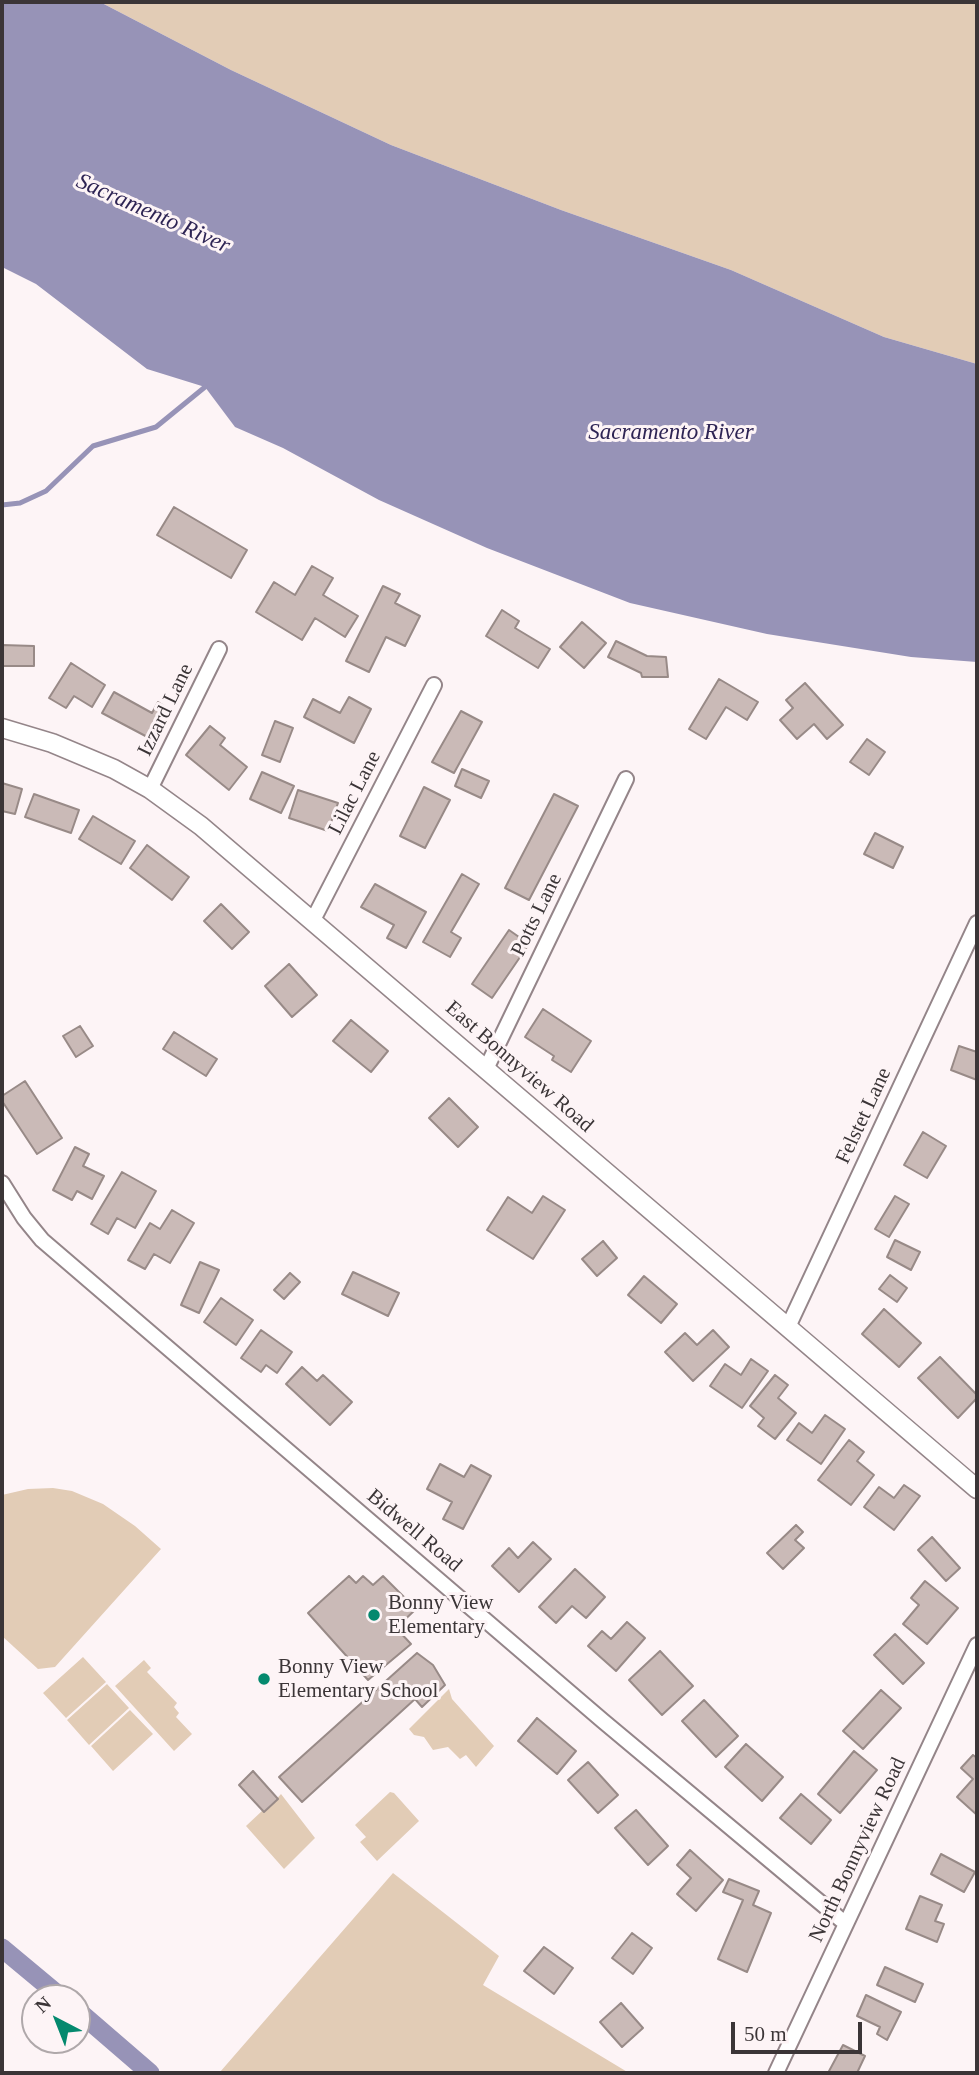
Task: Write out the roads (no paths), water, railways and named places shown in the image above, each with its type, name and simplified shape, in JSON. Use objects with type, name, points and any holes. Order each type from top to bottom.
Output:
[{"type":"street","name":"Izzard Lane","points":[[150,789],[219,649]]},
{"type":"street","name":"Lilac Lane","points":[[313,920],[434,685]]},
{"type":"street","name":"East Bonnyview Road","points":[[2,728],[77,753],[114,769],[150,789],[201,826],[977,1489]]},
{"type":"street","name":"Potts Lane","points":[[486,1069],[626,779]]},
{"type":"street","name":"Felstet Lane","points":[[788,1327],[977,923]]},
{"type":"street","name":"Bidwell Road","points":[[2,1183],[24,1218],[43,1240],[603,1721],[846,1924]]},
{"type":"street","name":"North Bonnyview Road","points":[[776,2073],[977,1645]]},
{"type":"water","name":"Sacramento River","points":[[2,2],[100,2],[231,70],[391,145],[561,210],[731,270],[884,337],[977,364],[977,662],[911,657],[767,634],[630,603],[487,548],[379,500],[283,448],[235,427],[205,387],[147,369],[36,284],[2,267]]},
{"type":"waterway","points":[[2,505],[20,503],[46,491],[93,446],[156,427],[205,387]]},
{"type":"waterway","points":[[2,1948],[45,1984]]},
{"type":"waterway","points":[[91,2022],[150,2073]]},
{"type":"place","name":"Bonny View Elementary","points":[[374,1615]]},
{"type":"place","name":"Bonny View Elementary School","points":[[264,1679]]}]
